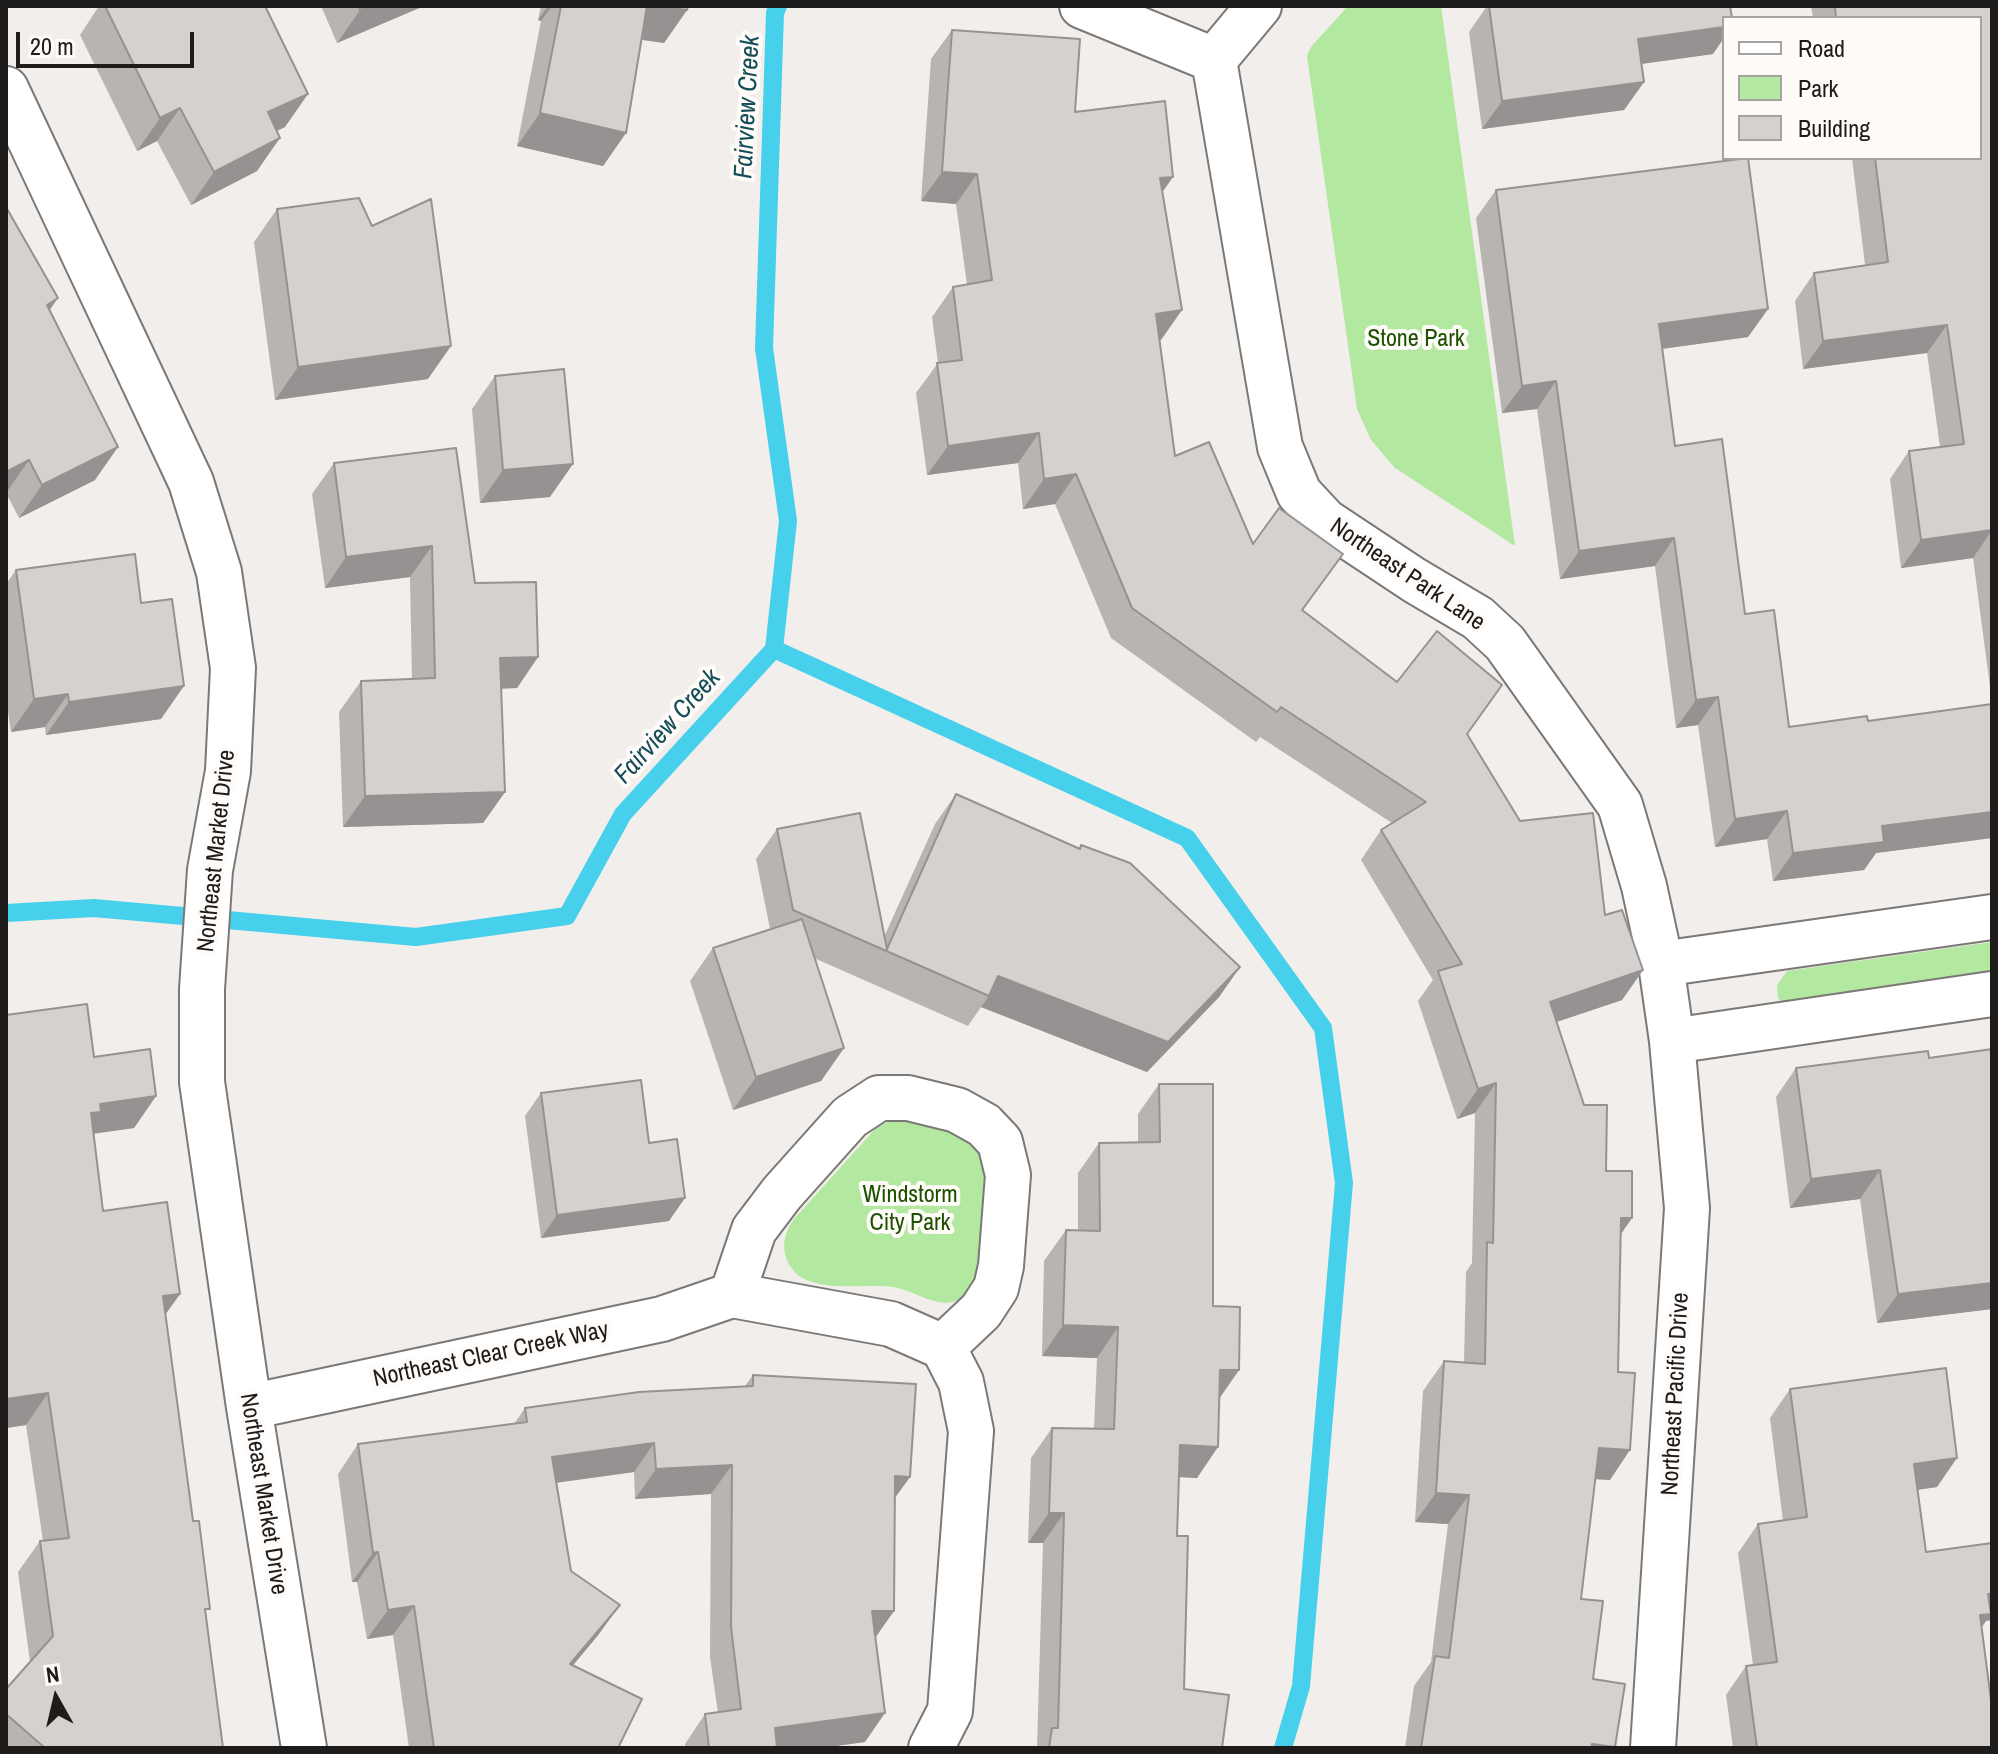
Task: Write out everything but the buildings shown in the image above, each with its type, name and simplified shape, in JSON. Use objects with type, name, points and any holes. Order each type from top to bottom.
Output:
[{"type":"street","points":[[1082,6],[1214,60],[1259,6]]},
{"type":"street","name":"Northeast Park Lane","points":[[1214,60],[1280,447],[1299,493],[1325,521],[1478,618],[1505,643],[1620,805],[1644,886],[1661,964],[1672,1041]]},
{"type":"street","name":"Northeast Market Drive","points":[[6,89],[191,482],[219,572],[233,668],[228,771],[210,870],[202,989],[202,1082],[249,1407],[304,1748]]},
{"type":"street","points":[[1661,964],[1992,917]]},
{"type":"street","points":[[1672,1041],[1992,994]]},
{"type":"street","name":"Northeast Pacific Drive","points":[[1653,1748],[1687,1208],[1672,1041]]},
{"type":"street","points":[[732,1295],[754,1230],[782,1193],[850,1117],[879,1098],[908,1098],[957,1110],[984,1125],[1000,1142],[1008,1175],[1001,1266],[996,1288],[981,1311],[943,1347],[961,1382],[971,1431],[950,1711],[931,1748]]},
{"type":"street","name":"Northeast Clear Creek Way","points":[[249,1407],[662,1319],[732,1295],[891,1324],[943,1347]]},
{"type":"green space","name":"Stone Park","points":[[1348,6],[1441,6],[1515,546],[1395,468],[1371,440],[1357,409],[1307,56],[1311,47]]},
{"type":"green space","points":[[1992,942],[1992,980],[1783,1003],[1778,998],[1777,985],[1787,971]]},
{"type":"green space","name":"Windstorm City Park","points":[[905,1118],[959,1131],[986,1151],[987,1236],[983,1274],[966,1295],[945,1303],[893,1287],[834,1286],[805,1280],[795,1272],[785,1255],[788,1228],[876,1128]]},
{"type":"waterway","name":"Fairview Creek","points":[[6,913],[94,908],[416,937],[567,916],[623,814],[774,649],[788,521],[764,348],[775,13],[778,6]]},
{"type":"waterway","points":[[774,649],[1187,838],[1323,1028],[1344,1183],[1301,1686],[1283,1748]]}]
